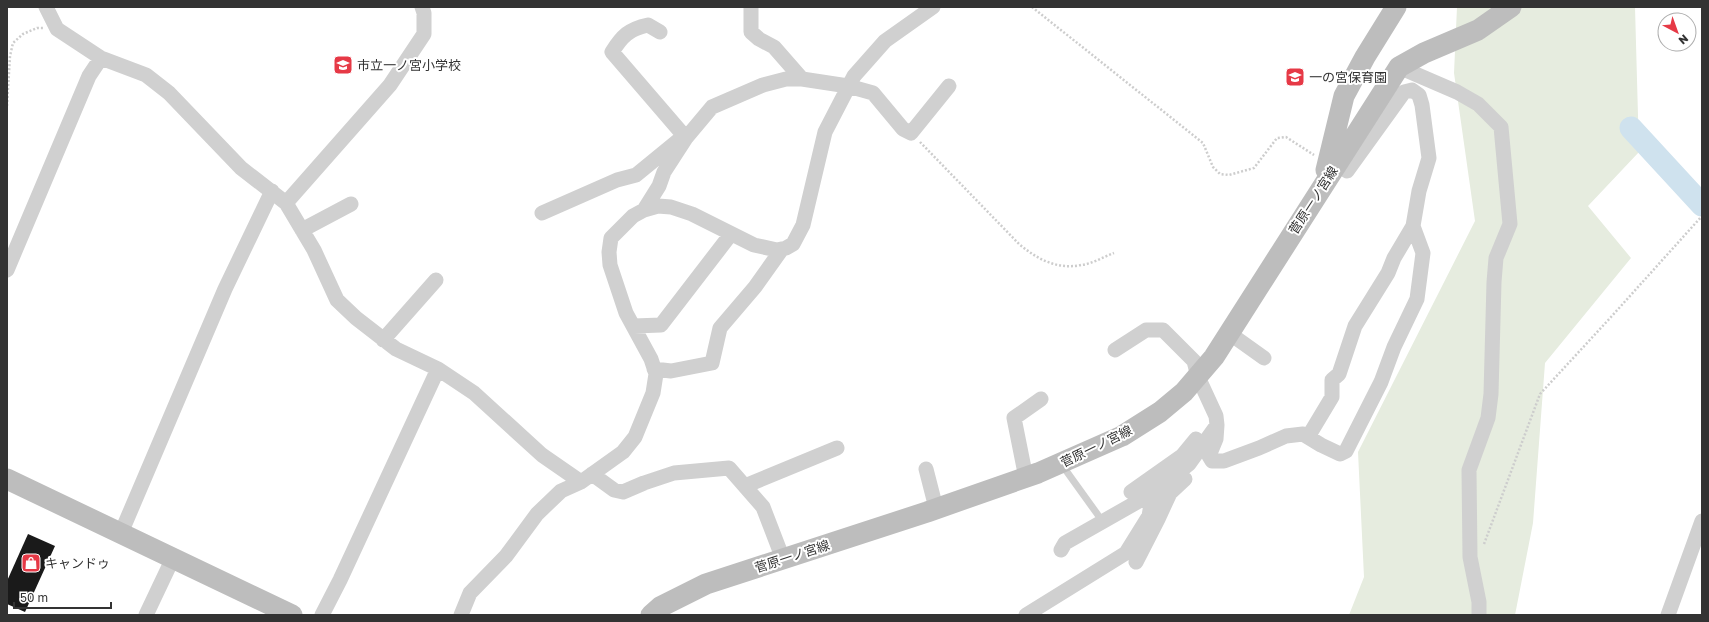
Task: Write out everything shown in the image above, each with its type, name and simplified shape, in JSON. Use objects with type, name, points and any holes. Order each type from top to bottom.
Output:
[{"type":"main road","points":[[1329,171],[1344,96],[1364,57],[1396,7]]},
{"type":"main road","points":[[1399,67],[1478,30],[1511,7]]},
{"type":"main road","name":"菅原一ノ宮線","points":[[651,615],[660,607],[706,584],[1026,478],[1122,436],[1160,412],[1184,392],[1214,357],[1329,171],[1399,67]]},
{"type":"main road","points":[[7,479],[292,615]]},
{"type":"street","points":[[46,7],[57,29],[101,58],[146,75],[169,93],[241,168],[286,203],[314,250],[337,300],[383,340],[396,349],[438,369],[474,393],[542,455],[614,490],[623,492],[644,483],[674,474],[729,468],[763,507],[783,559]]},
{"type":"street","points":[[286,203],[390,85],[424,34],[424,13],[422,7]]},
{"type":"street","points":[[751,7],[751,32],[759,39],[774,47],[802,79]]},
{"type":"street","points":[[460,615],[470,593],[506,556],[537,514],[561,491],[587,478],[623,452],[635,437],[653,393],[656,374],[651,359],[626,313],[610,265],[609,252],[612,238],[625,224],[644,210],[658,206],[671,207],[692,214],[754,245],[778,250],[793,244],[803,225],[825,132],[848,86],[854,76],[885,41],[933,7]]},
{"type":"street","points":[[660,32],[648,25],[633,28],[618,41],[612,52],[685,137]]},
{"type":"street","points":[[7,270],[89,76],[101,58]]},
{"type":"street","points":[[1399,67],[1457,92],[1478,104],[1501,127],[1510,224],[1496,258],[1491,394],[1488,418],[1469,470],[1470,557],[1479,615]]},
{"type":"street","points":[[636,175],[685,137],[712,107],[763,85],[786,79],[802,79],[848,86],[873,93],[903,128],[911,133],[949,86]]},
{"type":"street","points":[[1308,437],[1332,397],[1332,380],[1339,374],[1355,326],[1388,273],[1394,258],[1413,226],[1419,191],[1429,158],[1422,105],[1419,95],[1412,90],[1404,92],[1347,171],[1329,171]]},
{"type":"street","points":[[644,210],[659,186],[667,168],[685,137]]},
{"type":"street","points":[[542,213],[617,180],[667,168]]},
{"type":"street","points":[[121,533],[225,289],[272,192]]},
{"type":"street","points":[[302,230],[351,204]]},
{"type":"street","points":[[1209,456],[1212,461],[1224,461],[1286,436],[1303,434],[1340,454],[1346,451],[1381,382],[1394,347],[1417,299],[1423,253],[1413,226]]},
{"type":"street","points":[[634,326],[661,325],[731,234]]},
{"type":"street","points":[[654,369],[671,371],[712,363],[720,328],[755,287],[782,249]]},
{"type":"street","points":[[383,340],[436,280]]},
{"type":"street","points":[[1115,350],[1146,330],[1164,330],[1194,360],[1198,377],[1216,420],[1216,439],[1209,456],[1170,493],[1136,562]]},
{"type":"street","points":[[1229,333],[1264,358]]},
{"type":"street","points":[[322,615],[340,580],[438,369]]},
{"type":"street","points":[[1026,478],[1014,418],[1041,399]]},
{"type":"street","points":[[1131,492],[1182,456],[1216,420]]},
{"type":"street","points":[[1061,550],[1064,543],[1153,493],[1189,464],[1216,420]]},
{"type":"street","points":[[745,486],[837,448]]},
{"type":"street","points":[[926,469],[936,508]]},
{"type":"street","points":[[1026,615],[1126,553],[1149,516],[1153,493]]},
{"type":"street","points":[[1668,615],[1702,521]]},
{"type":"street","points":[[146,615],[173,558]]},
{"type":"lane","points":[[1061,463],[1098,515]]},
{"type":"path","points":[[1032,7],[1203,143],[1213,167],[1220,174],[1229,175],[1254,168],[1277,138],[1286,137],[1329,171]]},
{"type":"path","points":[[7,106],[10,56],[13,43],[23,34],[36,28],[57,29]]},
{"type":"path","points":[[911,133],[1018,244],[1032,255],[1046,262],[1065,266],[1082,266],[1114,254]]},
{"type":"path","points":[[1473,573],[1540,394],[1702,216]]},
{"type":"shaded area","points":[[1457,7],[1635,7],[1639,152],[1588,206],[1631,258],[1545,363],[1533,523],[1515,615],[1349,615],[1364,577],[1358,452],[1475,221],[1454,73]]},
{"type":"building","name":"キャンドゥ","points":[[28,534],[55,546],[25,612],[7,604],[7,581]]},
{"type":"waterway","points":[[1631,128],[1702,205]]},
{"type":"place","name":"市立一ノ宮小学校","points":[[343,65]]},
{"type":"place","name":"一の宮保育園","points":[[1295,77]]},
{"type":"place","name":"キャンドゥ","points":[[31,563]]}]
